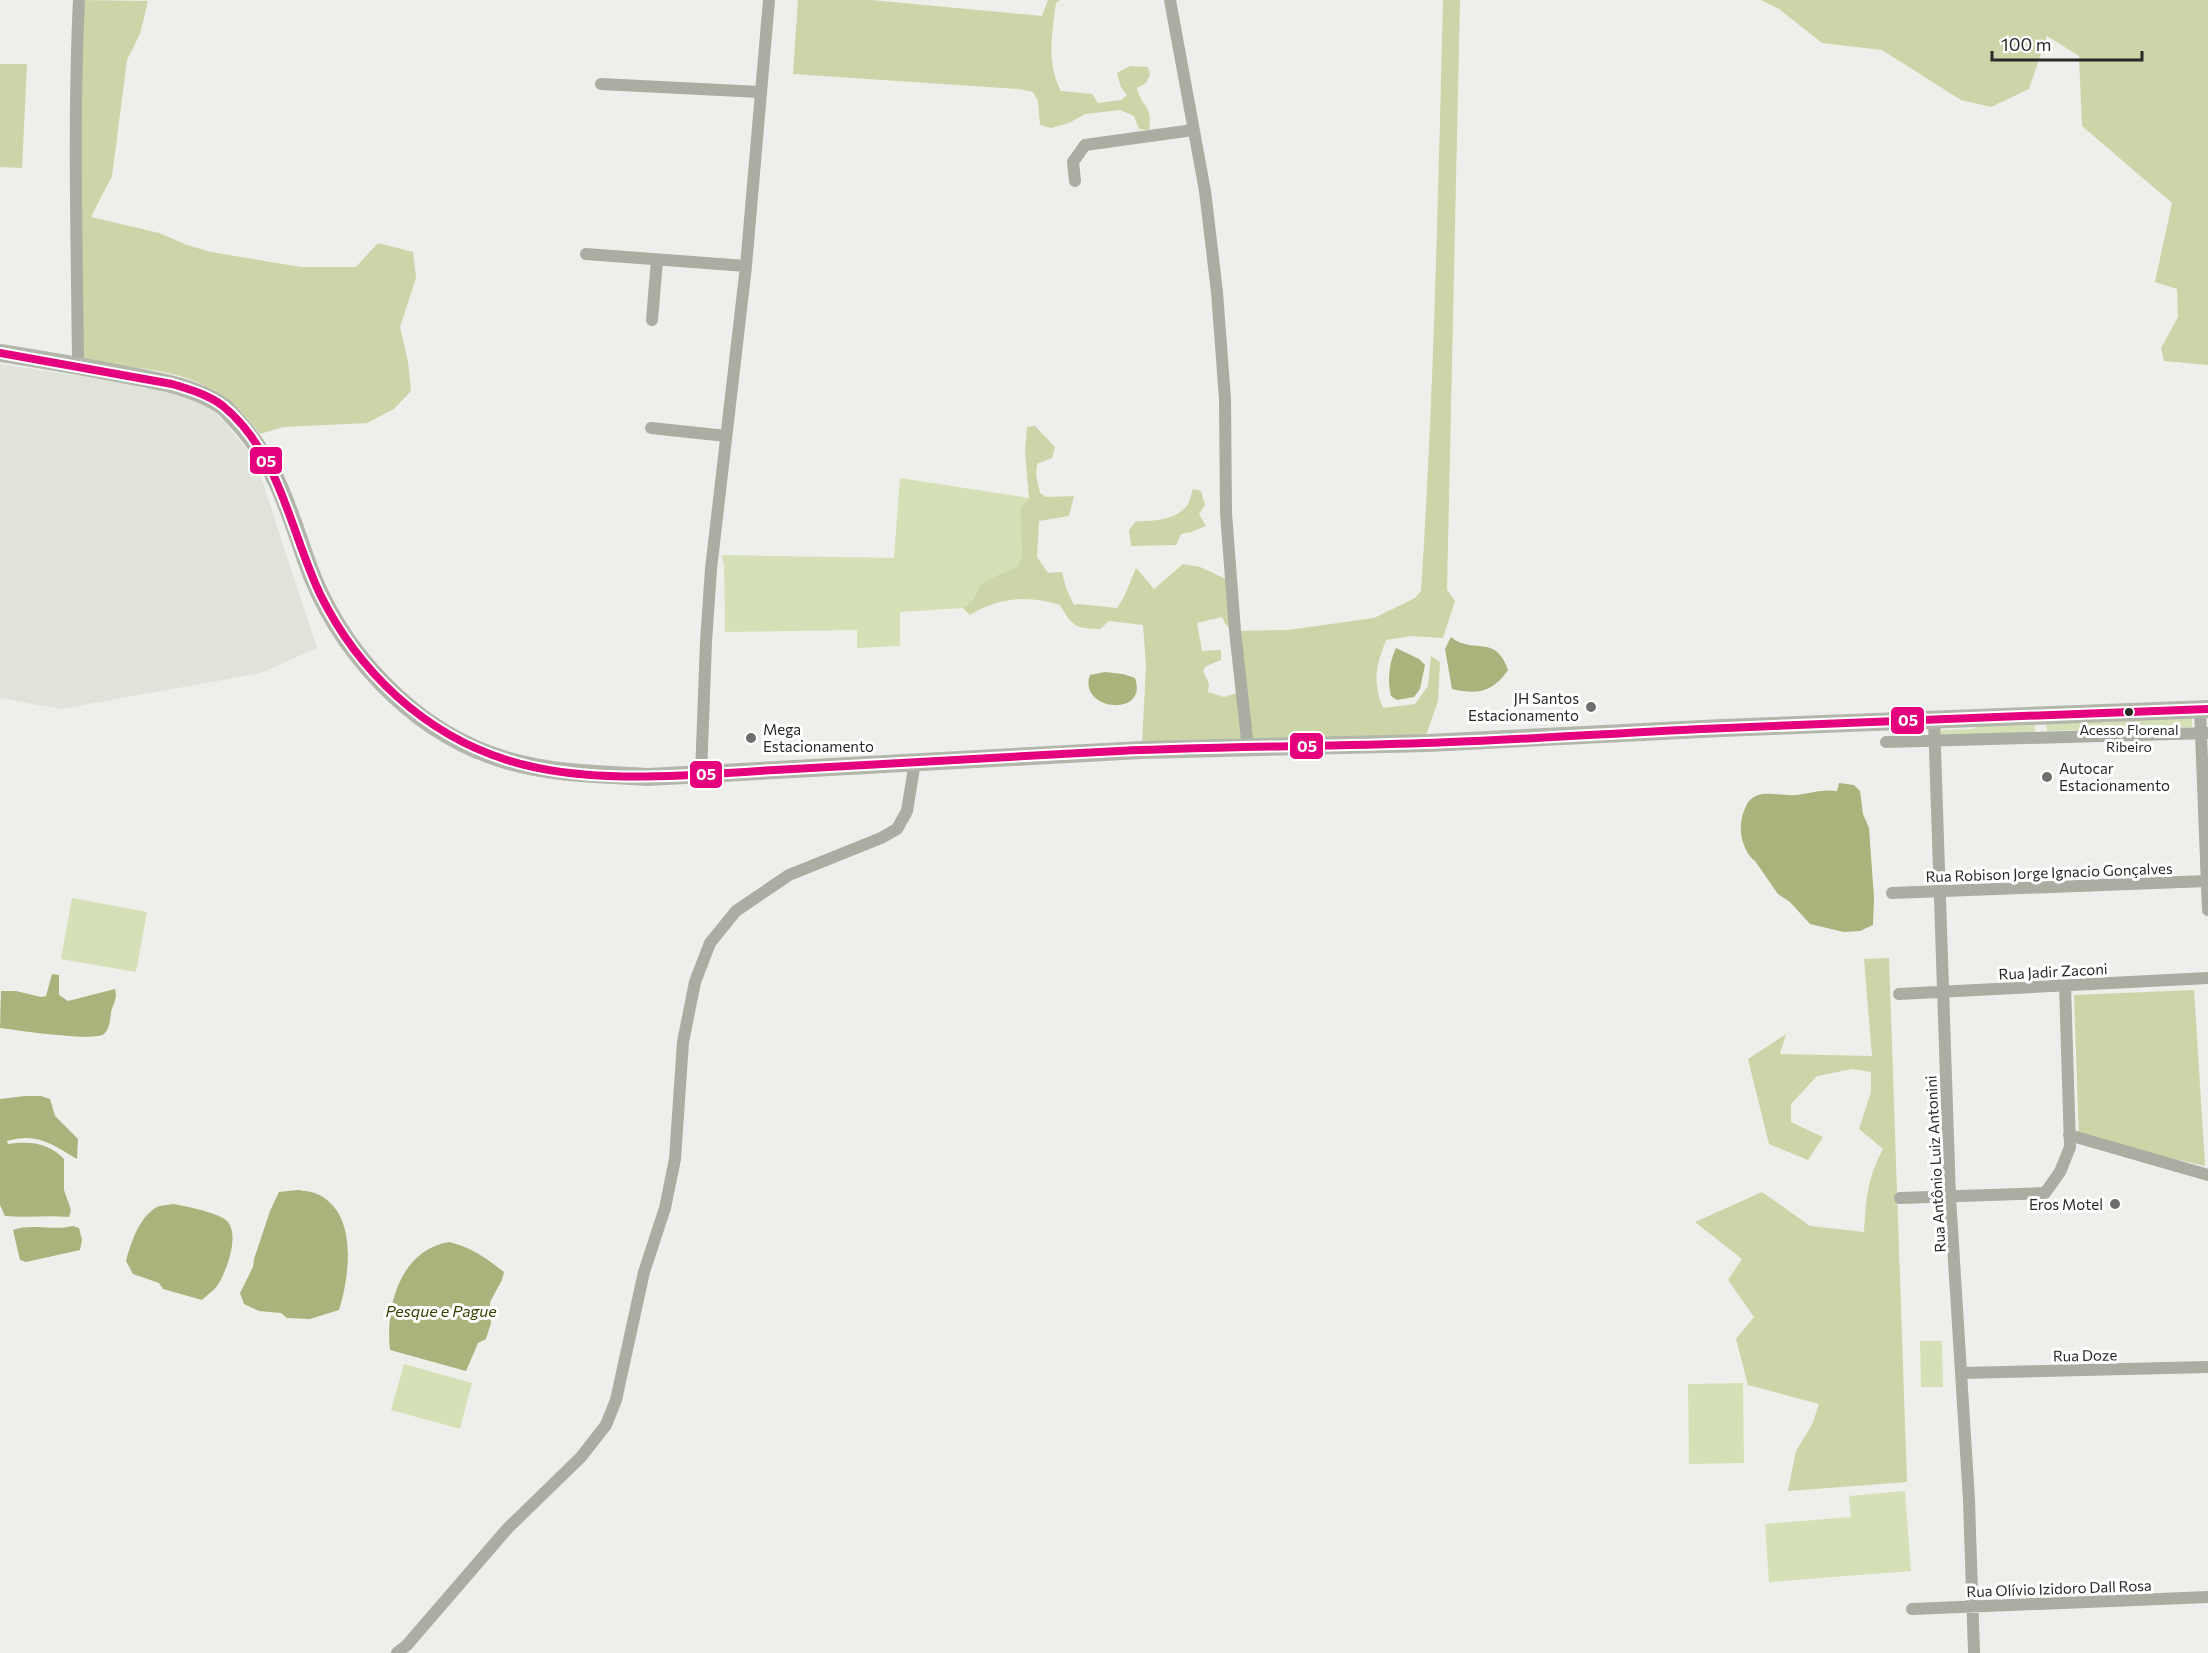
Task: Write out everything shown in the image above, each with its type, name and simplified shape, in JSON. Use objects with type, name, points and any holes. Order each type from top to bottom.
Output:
[{"type":"street","points":[[78,366],[75,159],[79,0]]},
{"type":"street","points":[[701,774],[705,642],[746,266],[769,0]]},
{"type":"street","points":[[1170,0],[1205,191],[1217,292],[1225,399],[1226,513],[1234,631],[1248,748]]},
{"type":"street","points":[[601,84],[760,92]]},
{"type":"street","points":[[1075,181],[1073,162],[1085,145],[1193,130]]},
{"type":"street","points":[[586,254],[746,266]]},
{"type":"street","points":[[652,320],[657,260]]},
{"type":"street","points":[[0,353],[177,385],[224,407],[255,441],[270,466],[284,496],[308,565],[331,614],[355,650],[381,682],[406,705],[441,731],[478,750],[509,762],[566,771],[648,777],[1142,750],[1428,743],[2204,709],[2208,910]]},
{"type":"street","points":[[651,428],[726,436]]},
{"type":"street","name":"Rua Antônio Luiz Antonini","points":[[1934,720],[1950,1197],[1962,1373],[1974,1653]]},
{"type":"street","points":[[1886,742],[2204,733]]},
{"type":"street","points":[[397,1653],[407,1645],[508,1528],[581,1457],[606,1425],[616,1400],[644,1272],[665,1208],[675,1159],[682,1042],[695,982],[710,943],[736,910],[789,875],[881,838],[897,829],[907,811],[915,762]]},
{"type":"street","name":"Rua Robison Jorge Ignacio Gonçalves","points":[[1892,893],[2207,881]]},
{"type":"street","name":"Rua Jadir Zaconi","points":[[1899,994],[2208,978]]},
{"type":"street","points":[[1900,1198],[2045,1193],[2060,1172],[2070,1147],[2065,985]]},
{"type":"street","points":[[2069,1135],[2208,1175]]},
{"type":"street","name":"Rua Doze","points":[[1962,1373],[2208,1367]]},
{"type":"street","name":"Rua Olívio Izidoro Dall Rosa","points":[[1912,1609],[2208,1597]]},
{"type":"shaded area","points":[[78,0],[148,1],[140,34],[127,60],[112,176],[91,217],[159,233],[211,252],[301,267],[356,267],[378,243],[413,252],[416,278],[400,327],[408,362],[411,391],[394,409],[367,423],[283,427],[260,434],[228,400],[194,381],[156,370],[77,362]]},
{"type":"shaded area","points":[[798,0],[871,0],[1042,16],[1048,0],[1060,0],[1056,3],[1051,48],[1053,70],[1061,91],[1092,94],[1098,103],[1121,100],[1127,95],[1121,87],[1117,73],[1130,66],[1148,67],[1150,75],[1146,83],[1137,88],[1150,115],[1149,130],[1139,129],[1134,116],[1120,110],[1085,114],[1069,123],[1051,128],[1040,125],[1038,101],[1033,92],[1019,89],[793,74]]},
{"type":"shaded area","points":[[1443,0],[1460,0],[1447,590],[1455,601],[1443,638],[1412,636],[1386,640],[1376,682],[1383,708],[1415,704],[1428,686],[1431,656],[1440,662],[1438,701],[1425,738],[1142,744],[1146,666],[1143,625],[1109,621],[1100,629],[1080,627],[1068,618],[1060,605],[1037,600],[1003,601],[970,615],[963,608],[974,599],[979,586],[1017,567],[1022,557],[1020,508],[1029,498],[1025,451],[1027,427],[1035,426],[1055,447],[1052,458],[1037,464],[1036,475],[1040,493],[1046,497],[1074,496],[1069,516],[1039,521],[1037,557],[1048,573],[1062,572],[1074,605],[1117,608],[1136,568],[1154,589],[1183,564],[1200,567],[1226,579],[1231,629],[1222,617],[1197,623],[1202,651],[1221,650],[1221,660],[1206,666],[1203,671],[1209,684],[1208,692],[1224,697],[1240,692],[1235,631],[1288,630],[1374,618],[1415,598],[1421,591],[1429,443]]},
{"type":"shaded area","points":[[1761,0],[2208,0],[2208,365],[2164,361],[2161,348],[2178,317],[2177,289],[2155,282],[2172,203],[2082,126],[2079,56],[2047,36],[2029,89],[1991,107],[1961,100],[1882,50],[1822,43],[1779,9]]},
{"type":"shaded area","points":[[0,64],[27,64],[22,168],[0,167]]},
{"type":"shaded area","points":[[0,364],[169,390],[212,408],[255,459],[317,648],[261,673],[61,709],[0,698]]},
{"type":"shaded area","points":[[900,478],[1029,498],[1020,508],[1022,557],[1017,567],[979,586],[974,599],[963,608],[900,612],[900,646],[857,648],[857,630],[725,632],[722,555],[894,558]]},
{"type":"shaded area","points":[[1193,489],[1201,491],[1205,505],[1199,514],[1206,526],[1181,534],[1176,545],[1131,546],[1129,530],[1136,521],[1156,520],[1176,515],[1187,505]]},
{"type":"shaded area","points":[[2192,717],[2192,727],[2047,731],[2046,722]]},
{"type":"shaded area","points":[[2035,723],[2035,732],[1941,735],[1939,730],[1973,729],[1983,724]]},
{"type":"shaded area","points":[[72,898],[147,912],[136,972],[61,959]]},
{"type":"shaded area","points":[[1889,958],[1907,1482],[1788,1491],[1796,1451],[1812,1425],[1819,1404],[1748,1385],[1736,1339],[1754,1317],[1728,1280],[1742,1259],[1695,1222],[1762,1192],[1810,1226],[1864,1232],[1868,1189],[1883,1149],[1859,1129],[1871,1092],[1871,1072],[1852,1069],[1817,1076],[1791,1104],[1791,1122],[1823,1137],[1808,1160],[1769,1144],[1748,1059],[1786,1034],[1780,1054],[1872,1056],[1864,959]]},
{"type":"shaded area","points":[[2194,990],[2205,1166],[2079,1137],[2074,995]]},
{"type":"shaded area","points":[[1920,1341],[1942,1341],[1943,1387],[1921,1387]]},
{"type":"shaded area","points":[[404,1364],[472,1383],[460,1429],[391,1410]]},
{"type":"shaded area","points":[[1743,1383],[1744,1463],[1689,1464],[1688,1384]]},
{"type":"shaded area","points":[[1905,1491],[1911,1571],[1769,1582],[1765,1524],[1851,1517],[1849,1496]]},
{"type":"water","points":[[1451,637],[1467,645],[1483,646],[1497,652],[1508,670],[1497,683],[1484,690],[1470,692],[1452,689],[1445,649]]},
{"type":"water","points":[[1396,648],[1419,659],[1425,665],[1420,689],[1414,697],[1397,700],[1391,696],[1389,672]]},
{"type":"water","points":[[1105,672],[1135,678],[1137,691],[1132,700],[1113,705],[1102,702],[1094,696],[1089,687],[1090,675]]},
{"type":"water","points":[[1839,783],[1854,785],[1860,791],[1863,814],[1869,828],[1874,898],[1873,925],[1860,931],[1844,932],[1810,924],[1790,902],[1778,894],[1747,852],[1741,833],[1742,816],[1750,800],[1756,796],[1837,791]]},
{"type":"water","points":[[52,974],[59,975],[59,995],[68,1001],[115,989],[116,998],[104,1034],[86,1037],[0,1028],[1,991],[46,996]]},
{"type":"water","points":[[41,1096],[50,1099],[55,1116],[78,1139],[77,1159],[44,1141],[27,1138],[7,1141],[8,1144],[31,1143],[45,1146],[64,1159],[64,1190],[71,1210],[69,1217],[5,1216],[0,1205],[0,1099]]},
{"type":"water","points":[[298,1190],[315,1193],[330,1203],[345,1229],[348,1246],[346,1280],[339,1310],[310,1319],[287,1318],[281,1313],[259,1311],[244,1304],[240,1293],[253,1267],[270,1211],[279,1192]]},
{"type":"water","points":[[174,1204],[217,1215],[227,1221],[231,1227],[231,1252],[225,1269],[217,1286],[202,1300],[163,1289],[159,1283],[133,1274],[126,1261],[133,1239],[149,1213],[157,1207]]},
{"type":"water","points":[[73,1226],[79,1228],[82,1240],[80,1250],[26,1262],[20,1260],[13,1230],[28,1227]]},
{"type":"water","name":"Pesque e Pague","points":[[449,1242],[478,1254],[504,1272],[490,1302],[491,1323],[486,1339],[478,1343],[466,1371],[390,1350],[390,1316],[399,1283],[407,1268],[418,1256],[432,1247]]},
{"type":"transit line","name":"05","points":[[0,353],[172,384],[192,390],[223,406],[258,446],[282,494],[320,594],[354,649],[374,674],[421,716],[448,734],[477,749],[538,768],[605,776],[675,776],[1140,750],[1462,742],[1726,728],[2208,709]]},
{"type":"place","name":"JH Santos Estacionamento","points":[[1591,707]]},
{"type":"place","name":"Acesso Florenal Ribeiro","points":[[2129,712]]},
{"type":"place","name":"Mega Estacionamento","points":[[751,738]]},
{"type":"place","name":"Autocar Estacionamento","points":[[2047,777]]},
{"type":"place","name":"Eros Motel","points":[[2115,1204]]}]
